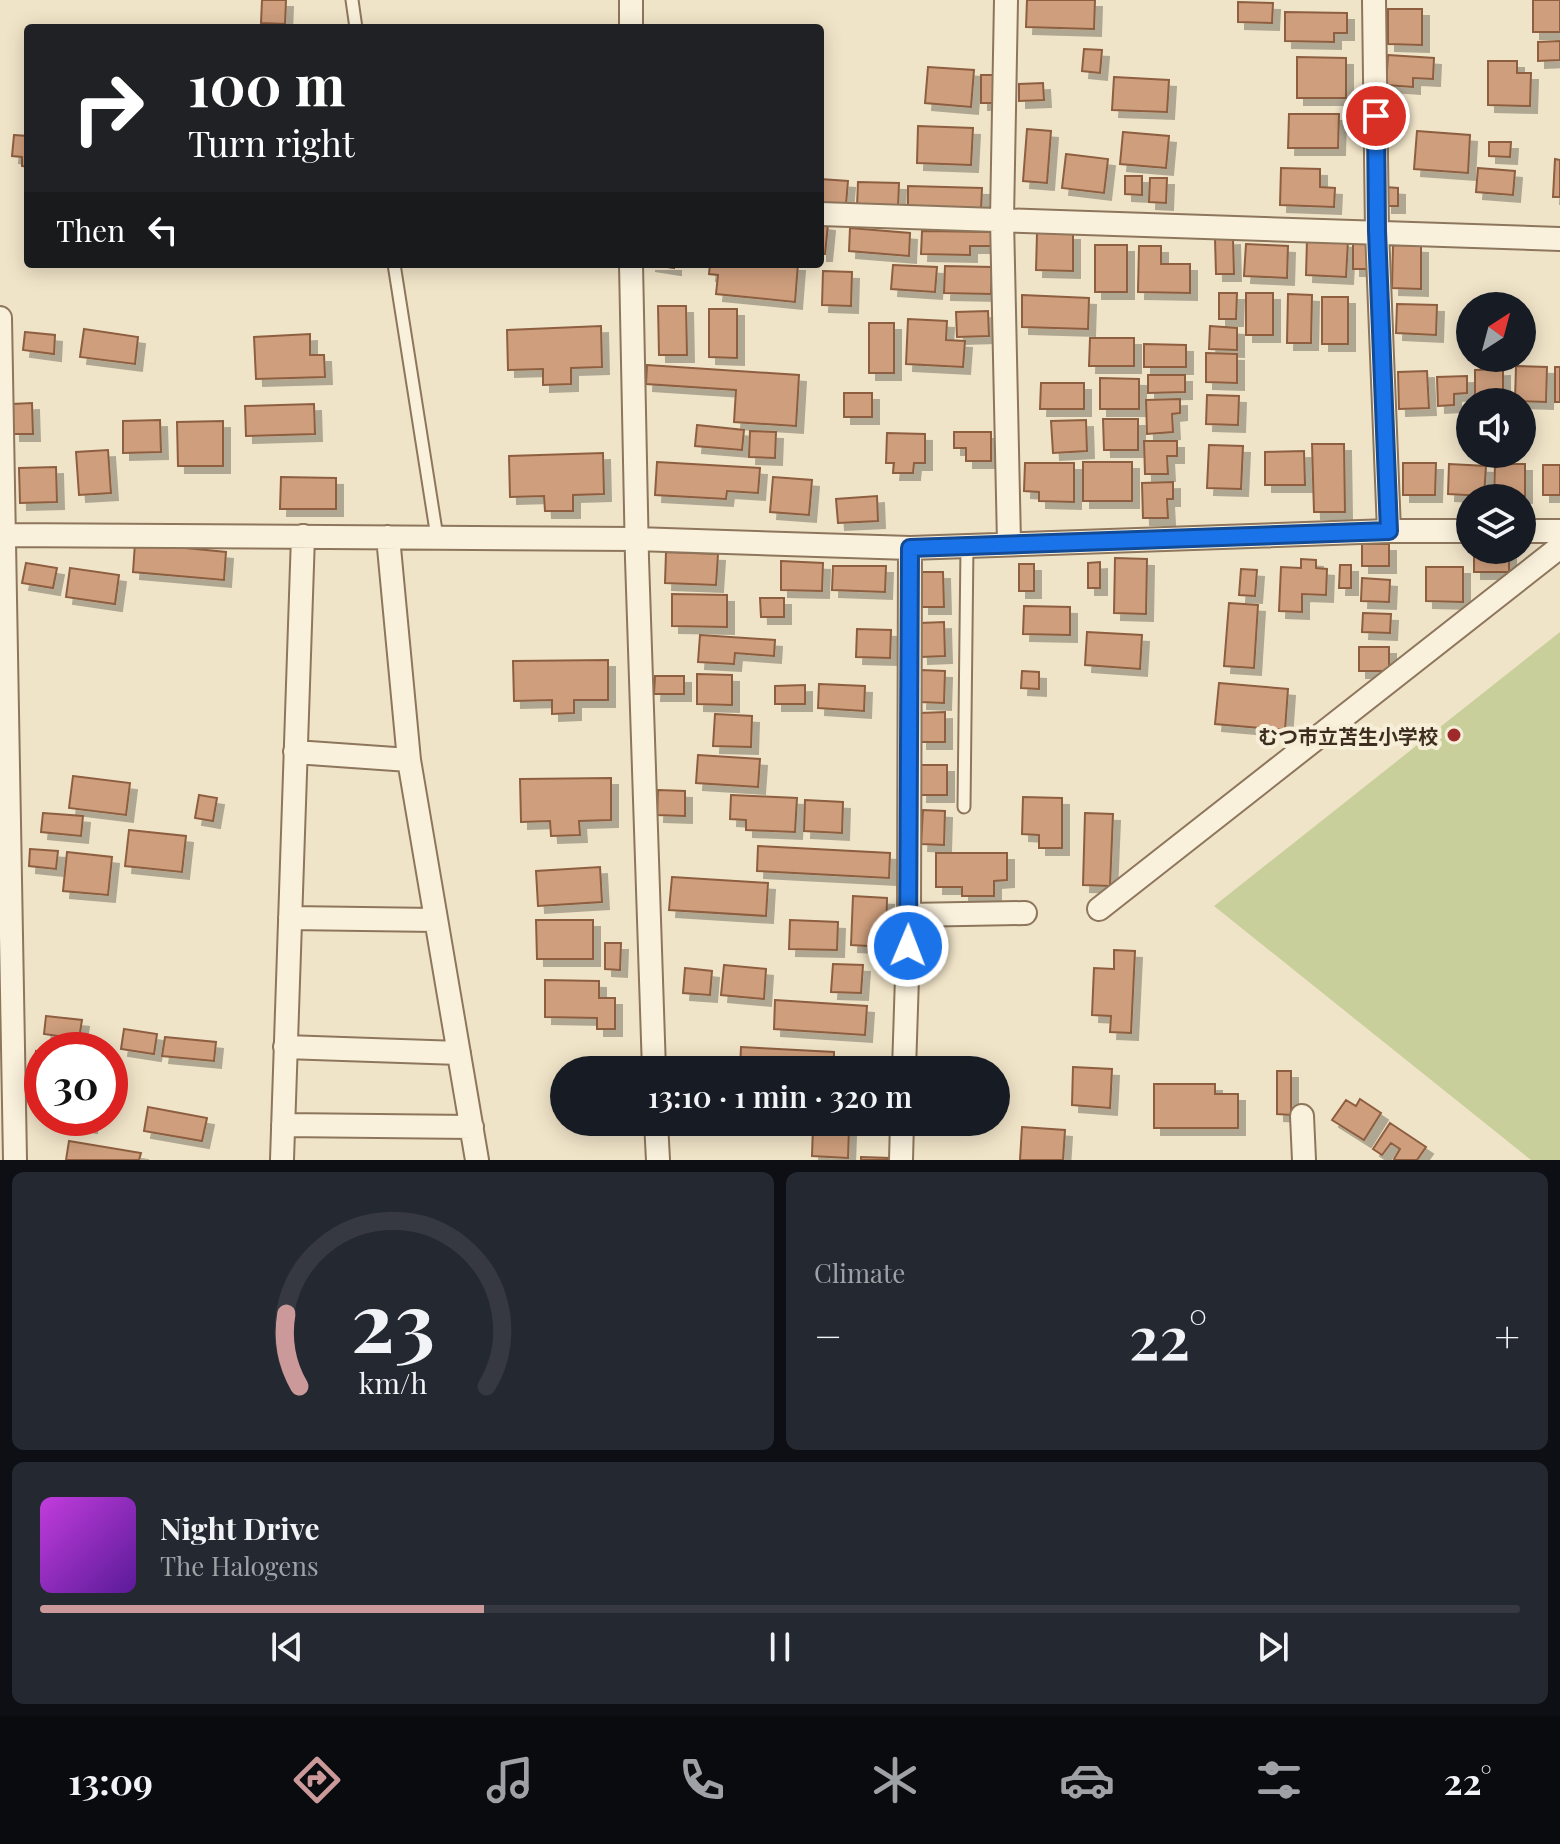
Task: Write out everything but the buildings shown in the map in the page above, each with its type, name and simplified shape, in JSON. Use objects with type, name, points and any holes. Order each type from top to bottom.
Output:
[{"type":"street","points":[[631,0],[631,24]]},
{"type":"street","points":[[1006,0],[1002,219],[1009,543]]},
{"type":"street","points":[[1374,0],[1377,231],[1389,531]]},
{"type":"street","points":[[824,214],[1560,239]]},
{"type":"street","points":[[631,268],[636,539],[654,1056]]},
{"type":"street","points":[[0,318],[15,1160]]},
{"type":"street","points":[[3,534],[636,539],[910,548],[1456,531]]},
{"type":"street","points":[[1536,531],[1560,531]]},
{"type":"street","points":[[282,1160],[303,536]]},
{"type":"street","points":[[388,537],[409,760],[477,1160]]},
{"type":"street","points":[[1099,909],[1560,547]]},
{"type":"street","points":[[904,1056],[909,915],[910,548]]},
{"type":"street","points":[[295,752],[409,760]]},
{"type":"street","points":[[909,915],[1025,913]]},
{"type":"street","points":[[290,918],[436,920]]},
{"type":"street","points":[[285,1047],[459,1053]]},
{"type":"street","points":[[1302,1116],[1304,1160]]},
{"type":"street","points":[[283,1125],[472,1127]]},
{"type":"street","points":[[657,1136],[658,1160]]},
{"type":"street","points":[[901,1160],[902,1136]]},
{"type":"lane","points":[[352,0],[355,24]]},
{"type":"lane","points":[[395,268],[437,537]]},
{"type":"lane","points":[[964,807],[967,545]]},
{"type":"green space","name":"むつ市立苫生小学校","points":[[1560,632],[1560,1160],[1531,1160],[1214,906]]},
{"type":"place","name":"むつ市立苫生小学校","points":[[1454,735]]},
{"type":"route","points":[[908,946],[910,548],[1389,531],[1377,231],[1376,116]]}]
